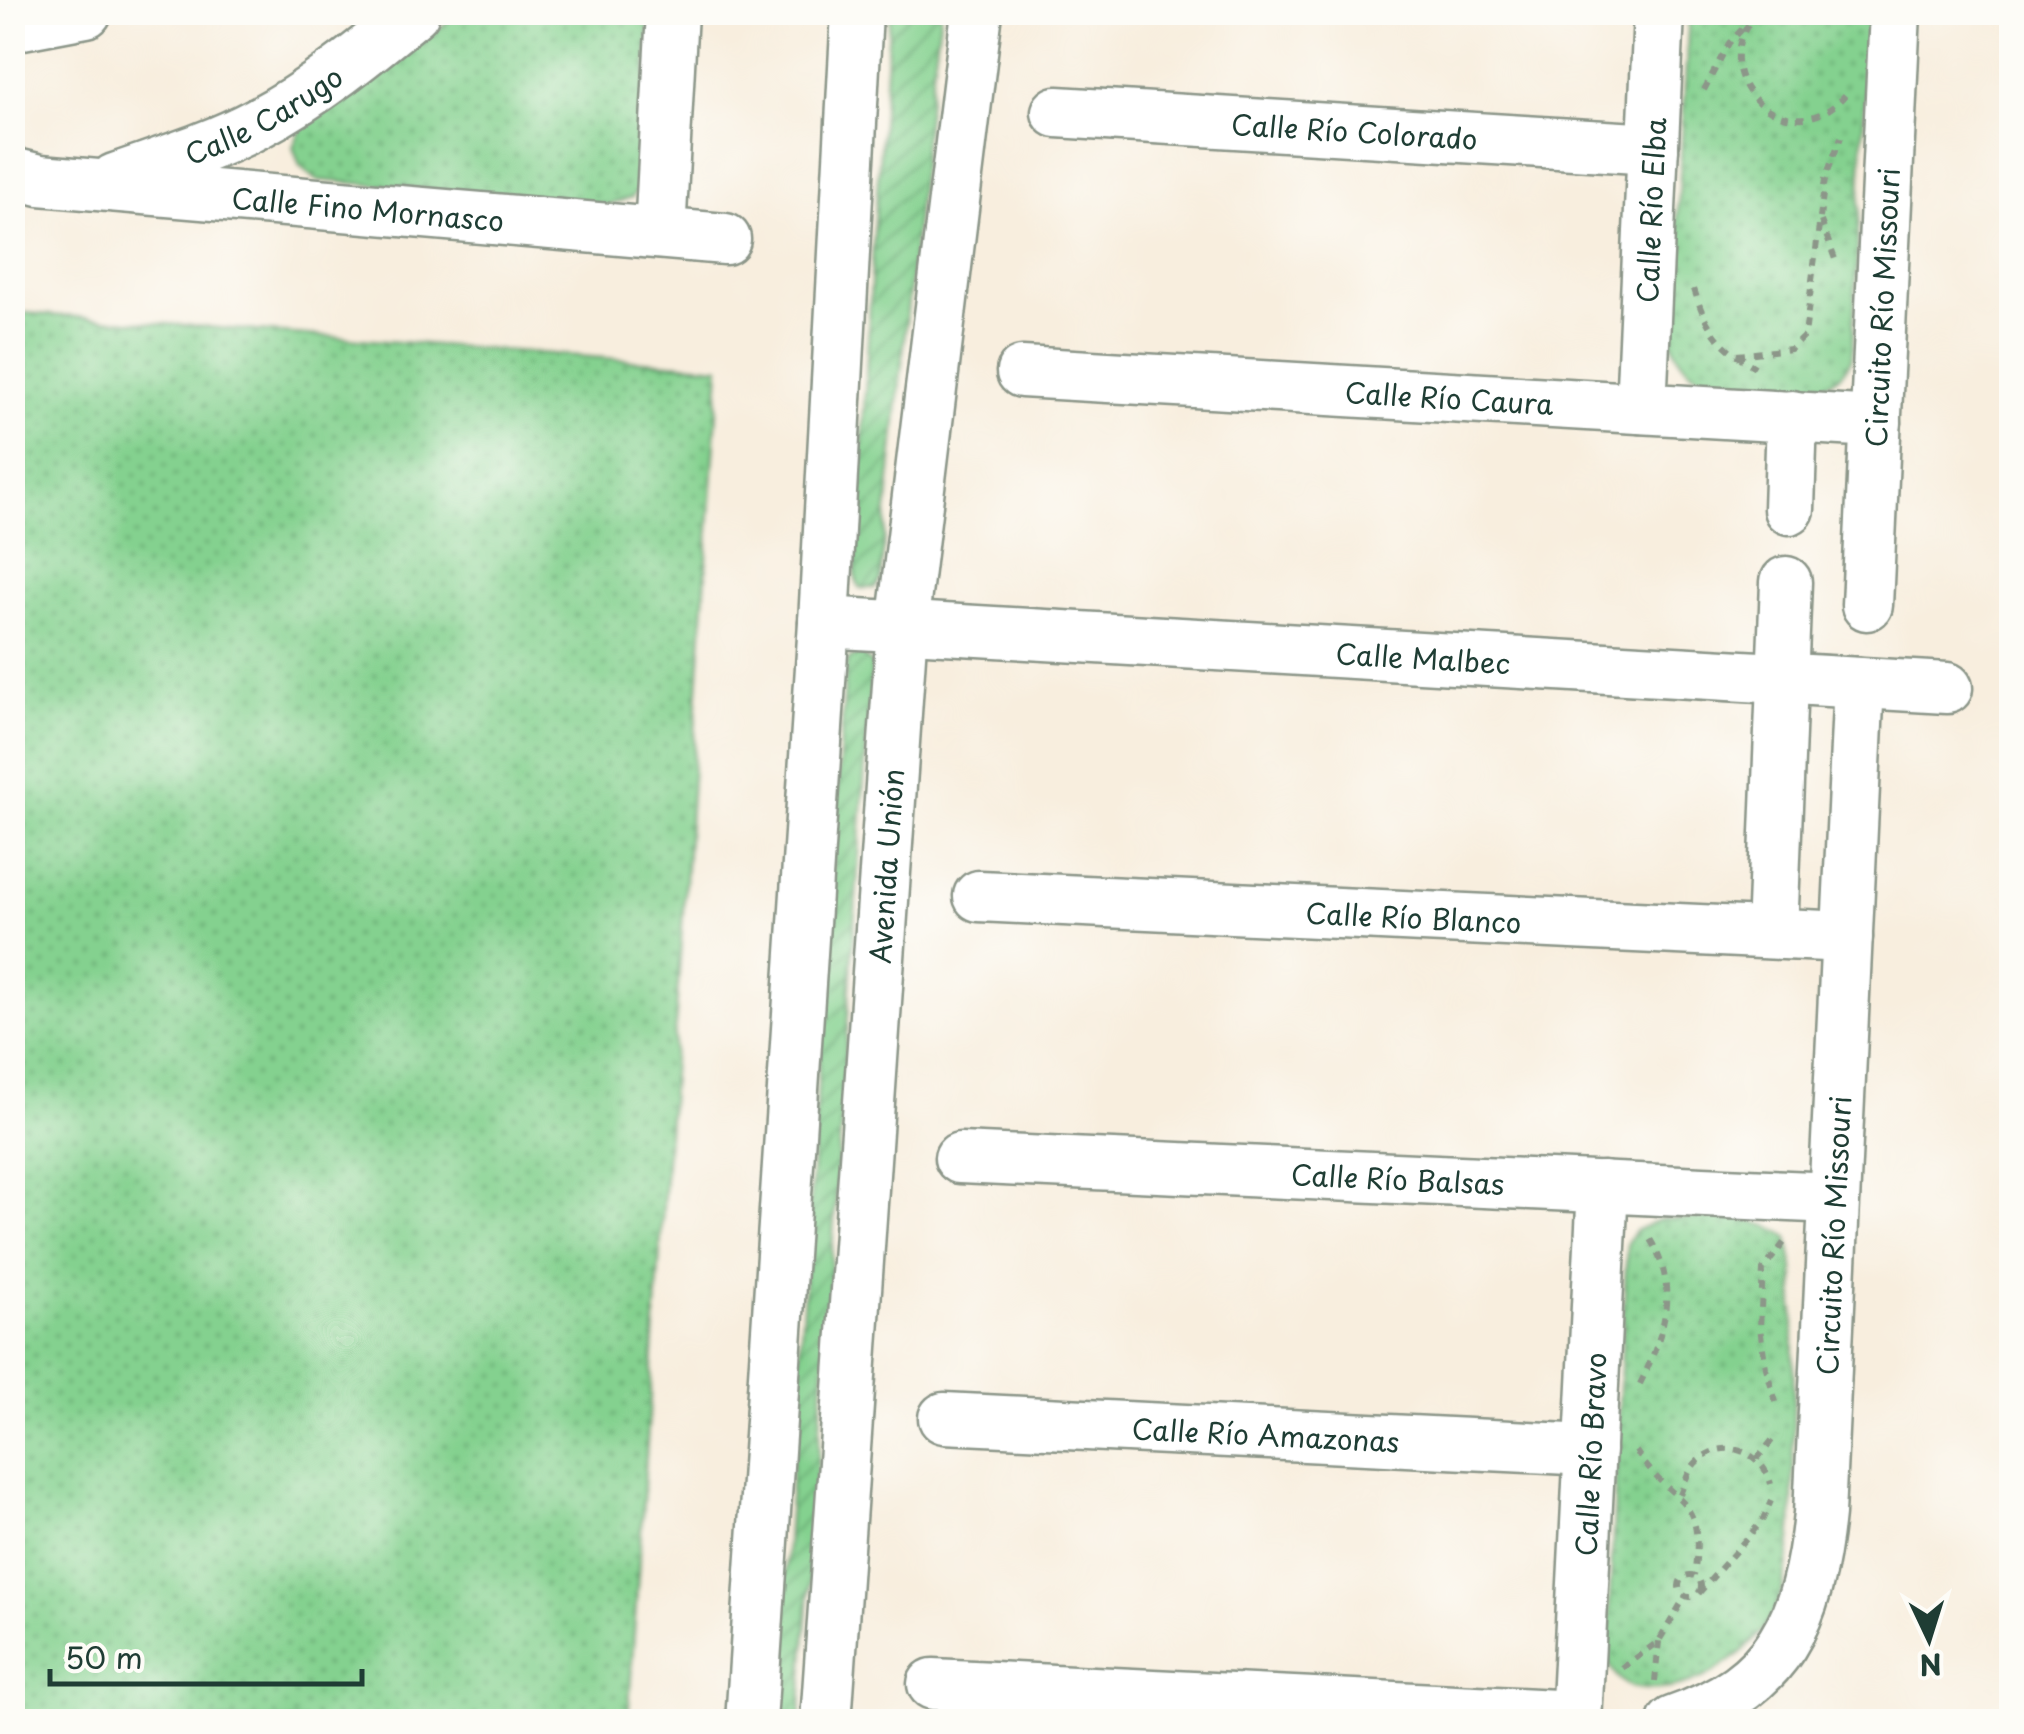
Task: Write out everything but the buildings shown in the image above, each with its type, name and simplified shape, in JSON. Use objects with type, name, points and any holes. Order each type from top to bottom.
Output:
[{"type":"street","points":[[12,26],[86,12]]},
{"type":"street","name":"Calle Carugo","points":[[97,185],[208,146],[257,124],[312,92],[414,12]]},
{"type":"street","points":[[660,233],[672,12]]},
{"type":"street","points":[[750,1722],[824,622],[857,12]]},
{"type":"street","name":"Avenida Unión","points":[[826,1722],[902,627],[977,12]]},
{"type":"street","name":"Calle Río Elba","points":[[1641,408],[1659,12]]},
{"type":"street","name":"Circuito Río Missouri","points":[[1867,605],[1895,12]]},
{"type":"street","name":"Calle Río Colorado","points":[[1057,112],[1653,149]]},
{"type":"street","name":"Calle Fino Mornasco","points":[[12,173],[40,180],[725,239]]},
{"type":"street","name":"Calle Río Caura","points":[[1022,372],[1641,408],[1781,396],[1876,422]]},
{"type":"street","points":[[1781,396],[1789,509]]},
{"type":"street","points":[[1772,933],[1786,582]]},
{"type":"street","name":"Calle Malbec","points":[[824,622],[1946,688]]},
{"type":"street","name":"Circuito Río Missouri","points":[[1660,1704],[1718,1704],[1754,1676],[1781,1646],[1807,1591],[1819,1514],[1859,683]]},
{"type":"street","name":"Calle Río Blanco","points":[[979,896],[1847,937]]},
{"type":"street","name":"Calle Río Balsas","points":[[960,1158],[1834,1198]]},
{"type":"street","name":"Calle Río Bravo","points":[[1576,1719],[1611,1447],[1603,1187]]},
{"type":"street","name":"Calle Río Amazonas","points":[[944,1418],[1611,1447]]},
{"type":"street","points":[[933,1684],[1576,1719]]},
{"type":"path","points":[[1700,98],[1728,43],[1758,12]]},
{"type":"path","points":[[1747,24],[1738,43],[1737,62],[1742,82],[1766,110],[1804,118],[1823,113],[1854,87],[1854,104]]},
{"type":"path","points":[[1735,355],[1791,349],[1805,335],[1825,180],[1842,134]]},
{"type":"path","points":[[1820,221],[1838,267]]},
{"type":"path","points":[[1692,282],[1713,336],[1781,396]]},
{"type":"path","points":[[1633,1398],[1661,1340],[1666,1280],[1660,1254],[1642,1227]]},
{"type":"path","points":[[1757,1460],[1784,1425]]},
{"type":"path","points":[[1611,1447],[1646,1467],[1680,1495],[1697,1526],[1694,1576]]},
{"type":"path","points":[[1680,1495],[1694,1463],[1709,1452],[1730,1448],[1757,1460],[1771,1480],[1768,1511],[1698,1593],[1682,1593],[1680,1583],[1686,1575],[1694,1576],[1701,1582],[1698,1593]]},
{"type":"path","points":[[1622,1680],[1616,1673],[1659,1641],[1686,1595]]},
{"type":"path","points":[[1659,1641],[1655,1687],[1660,1704]]},
{"type":"green space","points":[[459,13],[650,13],[639,188],[632,197],[609,205],[317,180],[300,166],[293,147],[302,126],[361,89]]},
{"type":"green space","points":[[890,13],[941,13],[927,114],[880,581],[875,588],[860,588],[855,577]]},
{"type":"green space","points":[[1689,13],[1869,13],[1852,357],[1841,373],[1821,386],[1728,385],[1708,380],[1678,356],[1671,335]]},
{"type":"green space","points":[[12,312],[720,367],[628,1721],[13,1721]]},
{"type":"green space","points":[[861,654],[872,664],[800,1721],[775,1722],[846,667],[849,659]]},
{"type":"green space","points":[[1661,1219],[1744,1220],[1788,1237],[1794,1270],[1793,1503],[1791,1546],[1783,1587],[1776,1607],[1757,1637],[1712,1673],[1678,1686],[1651,1689],[1622,1682],[1607,1660],[1627,1243],[1635,1231]]}]
